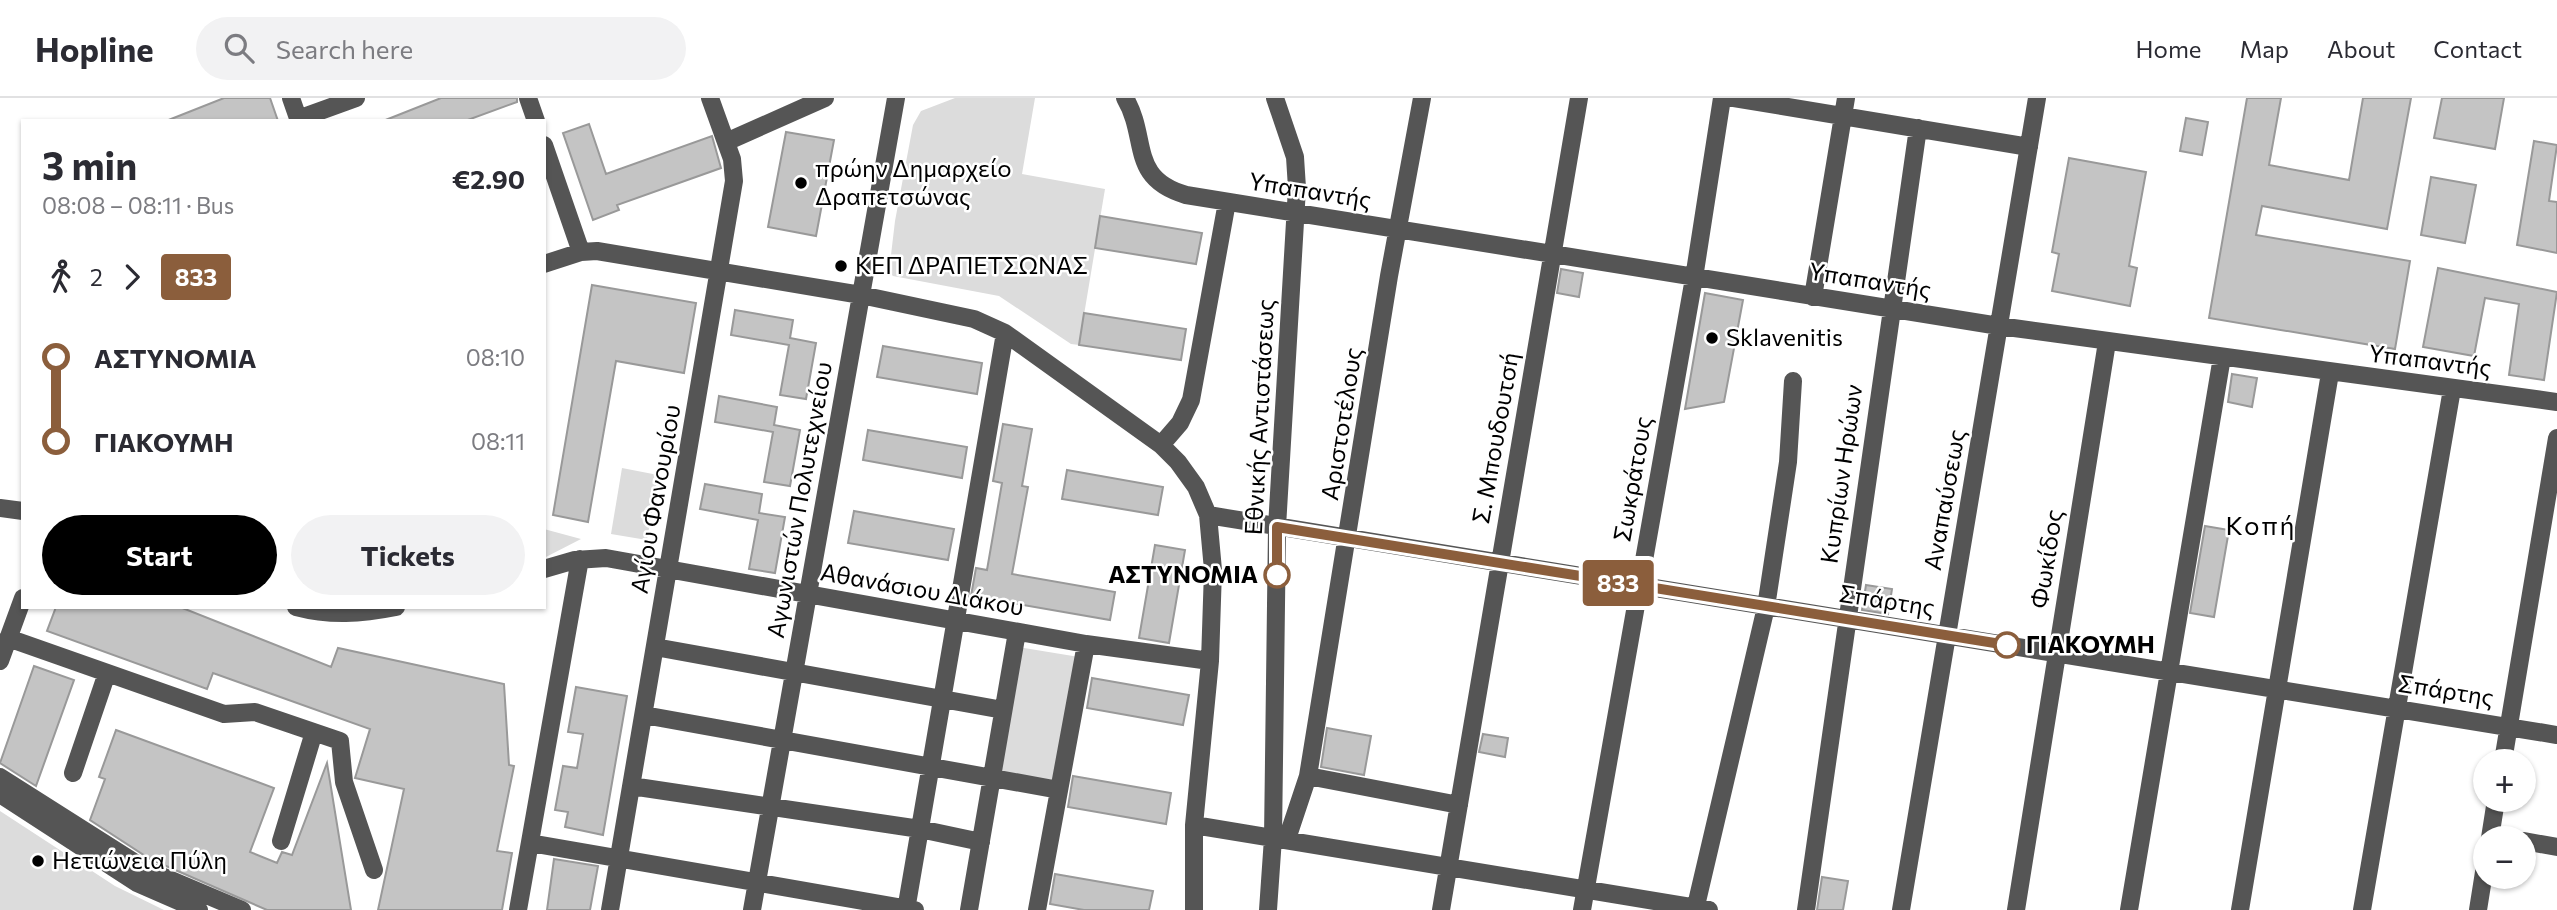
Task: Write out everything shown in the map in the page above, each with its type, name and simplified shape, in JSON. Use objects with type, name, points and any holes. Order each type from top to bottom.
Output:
[{"type":"street","points":[[290,98],[299,119]]},
{"type":"street","points":[[302,119],[356,98]]},
{"type":"street","points":[[528,98],[535,119]]},
{"type":"street","name":"Αγίου Φανουρίου","points":[[610,910],[734,181],[732,159],[710,98]]},
{"type":"street","points":[[726,142],[825,98]]},
{"type":"street","name":"Αγωνιστών Πολυτεχνείου","points":[[752,910],[896,98]]},
{"type":"street","name":"Υπαπαντής","points":[[1125,98],[1150,175],[1177,193],[1999,326],[2557,402]]},
{"type":"street","name":"Αριστοτέλους","points":[[1280,838],[1308,776],[1349,540],[1397,230],[1422,98]]},
{"type":"street","name":"Σ. Μπουδουτσή","points":[[1441,910],[1578,98]]},
{"type":"street","name":"Σωκράτους","points":[[1582,910],[1694,278],[1722,98]]},
{"type":"street","points":[[1734,98],[1845,106],[1918,128],[2029,147]]},
{"type":"street","name":"Αναπαύσεως","points":[[1901,910],[2037,98]]},
{"type":"street","name":"Εθνικής Αντιστάσεως","points":[[1268,910],[1280,838],[1277,527],[1296,213],[1296,157],[1270,99]]},
{"type":"street","points":[[1813,297],[1845,106]]},
{"type":"street","name":"Κυπρίων Ηρώων","points":[[1806,910],[1918,128]]},
{"type":"street","points":[[546,151],[581,252]]},
{"type":"street","points":[[1161,445],[1180,424],[1191,400],[1227,202]]},
{"type":"street","points":[[546,263],[581,252],[597,251],[861,295],[974,320],[1005,333],[1161,445],[1188,475],[1209,515],[1213,570],[1210,662],[1194,825],[1194,910]]},
{"type":"street","points":[[530,843],[909,909],[930,766],[1005,333]]},
{"type":"street","name":"Φωκίδος","points":[[2016,910],[2107,342]]},
{"type":"street","points":[[2129,910],[2222,357]]},
{"type":"street","points":[[2240,910],[2330,373]]},
{"type":"street","points":[[1194,825],[1700,909],[1766,607],[1788,462],[1793,381]]},
{"type":"street","points":[[2362,910],[2452,388]]},
{"type":"street","points":[[2505,749],[2557,438]]},
{"type":"street","points":[[0,508],[21,511]]},
{"type":"street","name":"Σπάρτης","points":[[1209,515],[1349,540],[2557,734]]},
{"type":"street","name":"Αθανάσιου Διάκου","points":[[546,568],[580,559],[606,558],[1086,644],[1210,662]]},
{"type":"street","points":[[518,910],[580,559]]},
{"type":"street","points":[[0,661],[21,603]]},
{"type":"street","points":[[304,609],[323,614],[367,613],[386,609]]},
{"type":"street","points":[[969,910],[1017,632]]},
{"type":"street","points":[[8,638],[224,714],[255,712],[340,741],[344,782],[373,870]]},
{"type":"street","points":[[1037,910],[1086,644]]},
{"type":"street","points":[[655,647],[1003,710]]},
{"type":"street","points":[[73,773],[107,673]]},
{"type":"street","points":[[644,715],[1059,790]]},
{"type":"street","points":[[281,841],[314,732]]},
{"type":"street","points":[[0,776],[145,869],[242,910]]},
{"type":"street","points":[[1308,776],[1458,805]]},
{"type":"street","points":[[632,786],[920,829],[981,842]]},
{"type":"street","points":[[0,794],[137,883],[199,910]]},
{"type":"street","points":[[2536,843],[2557,847]]},
{"type":"street","points":[[2478,910],[2481,889]]},
{"type":"shaded area","points":[[955,98],[1035,98],[1022,174],[1105,189],[1079,345],[1071,344],[999,296],[893,276],[889,272],[895,221],[913,125],[921,111]]},
{"type":"shaded area","points":[[622,468],[658,475],[647,540],[611,534]]},
{"type":"shaded area","points":[[546,530],[581,539],[546,557]]},
{"type":"shaded area","points":[[1018,647],[1079,657],[1057,783],[996,773]]},
{"type":"shaded area","name":"Ηετιώνεια Πύλη","points":[[0,811],[115,886],[164,910],[0,910]]},
{"type":"building","points":[[224,98],[270,98],[277,119],[171,119]]},
{"type":"building","points":[[441,98],[517,98],[517,102],[470,119],[388,119]]},
{"type":"building","points":[[2247,98],[2281,98],[2269,165],[2349,180],[2363,98],[2411,98],[2387,229],[2262,206],[2256,235],[2410,261],[2395,349],[2209,318]]},
{"type":"building","points":[[2442,98],[2504,98],[2495,149],[2434,138]]},
{"type":"building","points":[[2186,118],[2208,122],[2202,155],[2180,151]]},
{"type":"building","points":[[589,124],[606,174],[712,136],[721,168],[617,205],[619,210],[593,220],[563,133]]},
{"type":"building","name":"πρώην Δημαρχείο Δραπετσώνας","points":[[786,132],[834,140],[816,236],[768,227]]},
{"type":"building","points":[[2534,141],[2557,145],[2549,201],[2557,202],[2557,253],[2517,245]]},
{"type":"building","points":[[2069,158],[2146,172],[2129,266],[2137,268],[2130,306],[2052,291],[2059,254],[2052,252]]},
{"type":"building","points":[[2431,177],[2476,185],[2465,243],[2421,235]]},
{"type":"building","points":[[1100,216],[1202,233],[1196,264],[1095,248]]},
{"type":"building","points":[[2438,268],[2557,292],[2544,380],[2509,375],[2519,304],[2485,298],[2474,356],[2423,347]]},
{"type":"building","points":[[1561,269],[1583,273],[1579,297],[1557,293]]},
{"type":"building","points":[[592,285],[696,303],[684,373],[616,361],[588,522],[553,515]]},
{"type":"building","points":[[1705,293],[1743,300],[1724,402],[1685,409]]},
{"type":"building","points":[[735,310],[793,320],[790,338],[816,343],[806,399],[780,395],[789,345],[731,335]]},
{"type":"building","points":[[1084,313],[1186,329],[1181,360],[1079,345]]},
{"type":"building","points":[[883,346],[982,363],[977,394],[877,377]]},
{"type":"building","points":[[2232,374],[2257,378],[2252,407],[2228,402]]},
{"type":"building","points":[[719,396],[777,407],[774,425],[800,430],[790,486],[764,482],[773,432],[715,422]]},
{"type":"building","points":[[1003,424],[1032,429],[1022,486],[1028,487],[1012,574],[1115,592],[1110,620],[971,596],[976,568],[987,570],[1002,483],[993,481]]},
{"type":"building","points":[[868,430],[967,447],[962,478],[863,460]]},
{"type":"building","points":[[1067,470],[1163,487],[1158,515],[1062,499]]},
{"type":"building","points":[[705,484],[762,494],[759,513],[785,517],[775,573],[749,569],[758,520],[700,509]]},
{"type":"building","points":[[854,511],[954,529],[948,560],[848,543]]},
{"type":"building","points":[[2205,526],[2229,530],[2214,617],[2190,613]]},
{"type":"building","points":[[1155,545],[1185,550],[1169,643],[1139,638]]},
{"type":"building","points":[[1866,585],[1892,589],[1888,614],[1862,610]]},
{"type":"building","points":[[55,609],[185,609],[331,667],[338,648],[504,684],[509,765],[514,766],[497,851],[512,853],[502,910],[378,910],[404,789],[355,778],[370,729],[213,673],[207,689],[47,631]]},
{"type":"building","points":[[34,666],[74,680],[36,786],[0,763]]},
{"type":"building","points":[[1092,678],[1189,695],[1183,725],[1087,708]]},
{"type":"building","points":[[576,687],[627,696],[603,835],[565,827],[568,812],[555,810],[563,766],[577,768],[583,734],[568,732]]},
{"type":"building","points":[[1327,728],[1371,736],[1364,775],[1321,767]]},
{"type":"building","points":[[116,730],[274,788],[250,852],[277,863],[282,852],[292,855],[327,763],[351,910],[267,910],[150,859],[90,820],[105,779],[99,777]]},
{"type":"building","points":[[1483,734],[1508,738],[1505,757],[1479,752]]},
{"type":"building","points":[[1073,776],[1171,793],[1166,824],[1068,807]]},
{"type":"building","points":[[554,859],[598,866],[590,910],[547,910]]},
{"type":"building","points":[[1055,874],[1153,891],[1149,910],[1084,910],[1050,904]]},
{"type":"building","points":[[1822,877],[1848,881],[1843,910],[1817,910]]},
{"type":"bus line","name":"833","points":[[1277,575],[1277,527],[2007,645]]},
{"type":"place","name":"πρώην Δημαρχείο Δραπετσώνας","points":[[801,183]]},
{"type":"place","name":"ΚΕΠ ΔΡΑΠΕΤΣΩΝΑΣ","points":[[841,266]]},
{"type":"place","name":"Sklavenitis","points":[[1712,338]]},
{"type":"place","name":"ΑΣΤΥΝΟΜΙΑ","points":[[1277,575]]},
{"type":"place","name":"ΓΙΑΚΟΥΜΗ","points":[[2007,645]]},
{"type":"place","name":"Ηετιώνεια Πύλη","points":[[38,861]]},
{"type":"district","name":"Κοπή","points":[[2261,526]]}]
